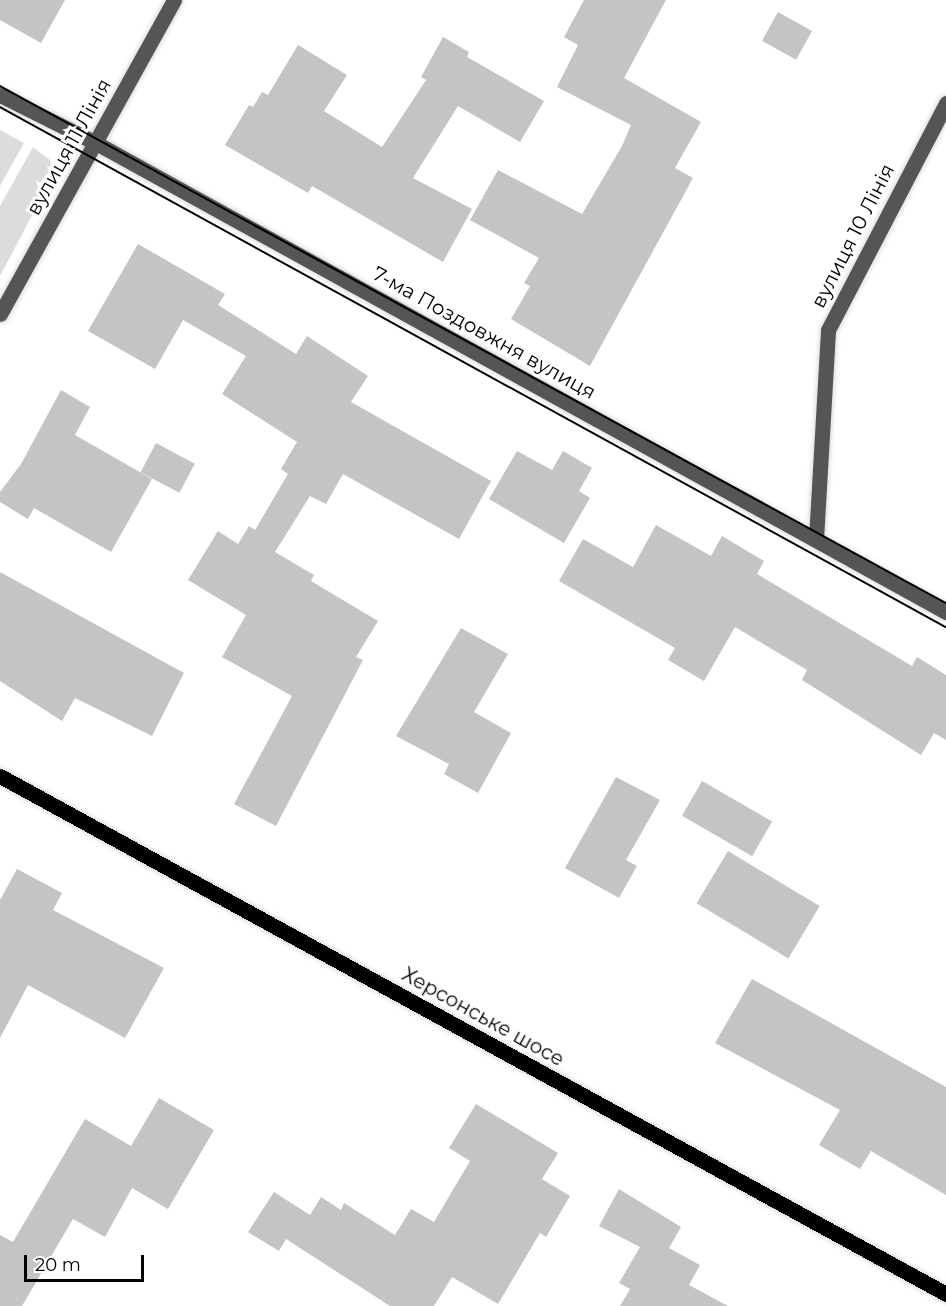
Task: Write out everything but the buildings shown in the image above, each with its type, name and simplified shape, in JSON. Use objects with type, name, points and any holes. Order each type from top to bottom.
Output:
[{"type":"main road","name":"Херсонське шосе","points":[[0,776],[946,1294]]},
{"type":"street","name":"вулиця 11 Лінія","points":[[0,314],[174,0]]},
{"type":"street","name":"7-ма Поздовжня вулиця","points":[[0,94],[96,143],[816,538],[946,612]]},
{"type":"street","name":"вулиця 10 Лінія","points":[[816,538],[828,330],[946,103]]},
{"type":"shaded area","points":[[0,130],[24,143],[0,186]]},
{"type":"shaded area","points":[[33,147],[50,160],[54,174],[0,276],[0,206]]},
{"type":"tram line","points":[[0,86],[946,603]]},
{"type":"tram line","points":[[0,107],[946,627]]}]
